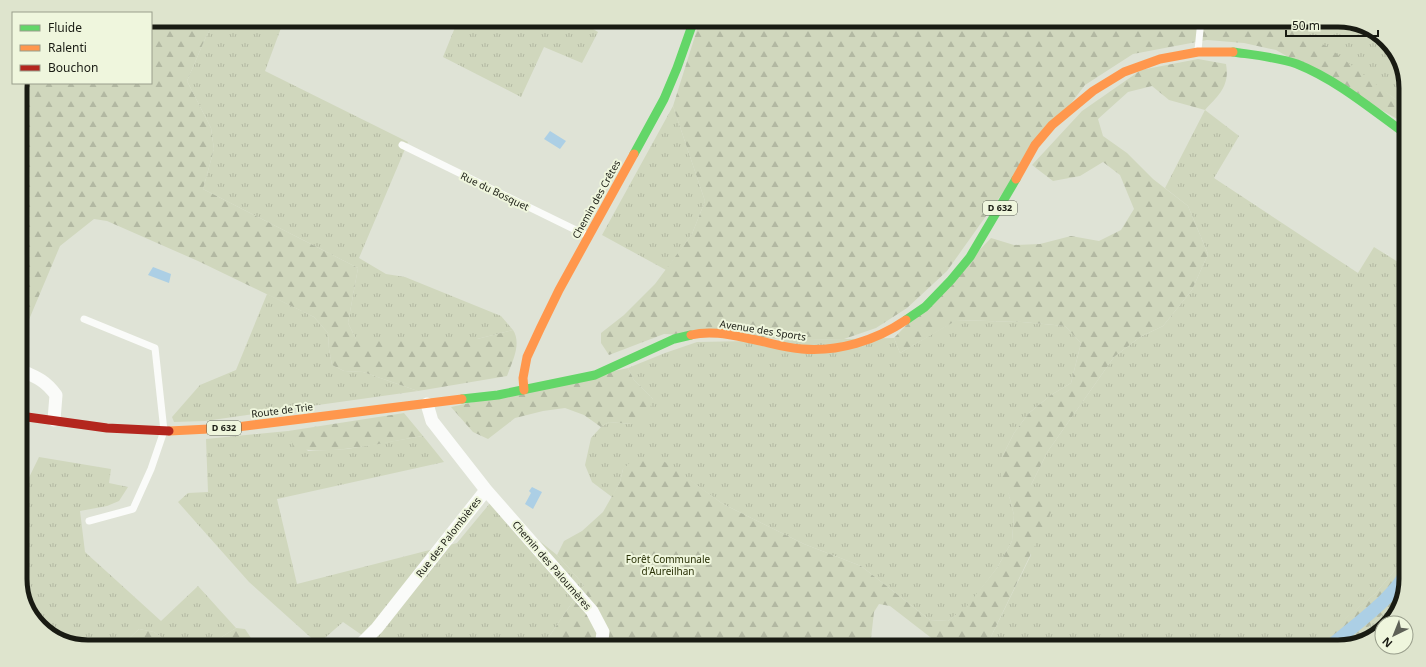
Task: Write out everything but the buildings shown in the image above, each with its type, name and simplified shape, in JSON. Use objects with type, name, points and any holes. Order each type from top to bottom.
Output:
[{"type":"main road","name":"Chemin des Crêtes","points":[[524,390],[523,378],[527,357],[559,290],[664,99],[678,68],[692,27]]},
{"type":"main road","name":"Avenue des Sports","points":[[524,390],[595,375],[674,339],[694,334],[720,333],[801,349],[826,349],[841,347],[875,337],[900,324],[925,307],[951,280],[970,257],[1035,145],[1052,125],[1093,91],[1124,72],[1160,59],[1198,52],[1229,52],[1263,56],[1296,64],[1335,83],[1399,129]]},
{"type":"main road","name":"D 632","points":[[427,404],[498,395],[524,390]]},
{"type":"main road","name":"Route de Trie","points":[[27,417],[107,428],[164,431],[229,428],[427,404]]},
{"type":"street","points":[[27,373],[41,379],[50,386],[56,395],[54,420]]},
{"type":"street","name":"Rue des Palombières","points":[[365,640],[377,628],[486,490],[432,421],[427,404]]},
{"type":"street","name":"Chemin des Paloumères","points":[[486,490],[592,611],[603,632],[602,640]]},
{"type":"lane","points":[[1198,52],[1200,27]]},
{"type":"lane","name":"Rue du Bosquet","points":[[402,145],[589,236]]},
{"type":"lane","points":[[84,319],[156,348],[164,431],[151,469],[133,509],[89,522]]},
{"type":"green space","points":[[152,27],[211,27],[187,81],[211,128],[214,149],[203,189],[358,268],[348,323],[356,339],[477,339],[513,330],[517,341],[515,353],[507,376],[418,391],[363,372],[344,371],[332,365],[328,333],[314,317],[198,261],[107,221],[94,219],[60,246],[27,324],[27,84],[152,84]]},
{"type":"green space","points":[[211,27],[281,27],[265,71],[408,142],[359,258],[386,274],[405,277],[501,316],[513,330],[477,339],[356,339],[348,323],[358,268],[203,189],[214,149],[211,128],[187,81]]},
{"type":"green space","points":[[455,27],[594,27],[593,29],[598,32],[582,63],[544,47],[521,97],[443,57]]},
{"type":"green space","points":[[698,27],[1288,27],[1328,47],[1399,101],[1399,120],[1276,50],[1244,43],[1207,40],[1133,54],[1085,85],[1001,195],[947,271],[907,308],[876,328],[844,339],[807,340],[664,334],[609,355],[601,343],[601,333],[624,315],[655,284],[692,234],[705,201],[673,106]]},
{"type":"green space","points":[[1288,27],[1350,28],[1368,35],[1381,45],[1391,58],[1398,76],[1399,101]]},
{"type":"green space","name":"Forêt Communale d'Aureilhan","points":[[1198,59],[1226,64],[1227,72],[1225,84],[1219,95],[1205,110],[1169,100],[1152,86],[1128,92],[1098,119],[1103,136],[1127,153],[1153,179],[1188,206],[1208,254],[1192,290],[1163,326],[1140,337],[1114,357],[1048,451],[1031,485],[1054,506],[989,640],[934,640],[890,606],[879,604],[874,612],[871,640],[547,640],[584,585],[557,555],[564,541],[582,531],[603,512],[620,482],[623,469],[636,457],[658,457],[723,504],[804,544],[861,566],[930,620],[948,621],[967,606],[997,568],[1012,541],[1014,515],[1009,495],[1001,476],[1001,459],[1014,433],[1029,413],[1051,395],[1071,383],[1081,343],[1065,326],[1022,322],[957,320],[900,353],[894,338],[991,238],[1014,245],[1040,244],[1071,236],[1099,241],[1121,230],[1134,209],[1120,175],[1103,162],[1080,176],[1053,181],[1032,165],[1082,111],[1141,70]]},
{"type":"green space","points":[[673,106],[705,201],[692,234],[666,270],[602,235]]},
{"type":"green space","points":[[1205,110],[1239,136],[1214,178],[1358,273],[1374,247],[1399,263],[1399,563],[1396,569],[1375,594],[1319,640],[989,640],[1031,555],[1031,485],[1048,451],[1114,357],[1140,337],[1163,326],[1192,290],[1208,254],[1188,206],[1165,188]]},
{"type":"green space","points":[[267,294],[314,317],[328,333],[332,365],[344,371],[363,372],[418,391],[205,421],[174,422],[172,417],[200,385],[236,370]]},
{"type":"green space","points":[[956,320],[1022,322],[1065,326],[1081,343],[1071,383],[1051,395],[1029,413],[1014,433],[1001,459],[1014,515],[1012,541],[997,568],[968,606],[948,621],[930,620],[861,566],[804,544],[723,504],[658,458],[623,469],[620,482],[612,497],[592,482],[585,465],[591,438],[601,427],[609,422],[631,424],[653,399],[634,380],[628,368],[697,342],[894,338],[900,353]]},
{"type":"green space","points":[[628,368],[634,380],[653,399],[647,417],[631,424],[609,422],[601,427],[584,415],[565,408],[543,411],[515,418],[488,439],[473,432],[451,407]]},
{"type":"green space","points":[[404,413],[423,436],[342,449],[309,450],[294,448],[288,431]]},
{"type":"green space","points":[[288,431],[308,451],[347,449],[423,436],[444,462],[277,499],[297,584],[457,543],[491,502],[557,555],[584,585],[547,640],[369,640],[343,622],[323,640],[314,640],[249,582],[178,502],[188,493],[208,492],[206,439]]},
{"type":"green space","points":[[39,457],[111,469],[109,483],[128,487],[119,501],[107,506],[80,511],[85,552],[161,621],[198,586],[236,628],[217,640],[165,640],[154,632],[139,629],[127,640],[76,639],[58,632],[40,616],[35,609],[28,591],[27,482]]},
{"type":"green space","points":[[1399,563],[1398,591],[1392,606],[1382,615],[1374,615],[1374,622],[1357,637],[1338,640],[1317,640],[1321,638],[1375,594],[1396,569]]},
{"type":"green space","points":[[1392,606],[1387,615],[1382,615]]},
{"type":"green space","points":[[1374,622],[1374,628],[1357,637]]},
{"type":"green space","points":[[236,628],[245,629],[252,640],[217,640]]},
{"type":"green space","points":[[139,629],[154,632],[165,640],[127,640]]},
{"type":"water","points":[[550,131],[566,141],[560,149],[544,139]]},
{"type":"water","points":[[153,267],[171,274],[169,283],[148,275]]},
{"type":"water","points":[[532,487],[542,492],[533,509],[525,504],[531,493],[529,491]]},
{"type":"waterway","points":[[1337,640],[1373,611],[1399,584]]},
{"type":"traffic: fast","points":[[634,154],[664,99],[692,27]]},
{"type":"traffic: fast","points":[[1233,52],[1265,56],[1297,64],[1326,78],[1399,129]]},
{"type":"traffic: fast","points":[[906,320],[925,307],[951,280],[970,257],[1016,179]]},
{"type":"traffic: fast","points":[[462,399],[498,395],[595,375],[674,339],[691,335]]},
{"type":"traffic: slow","points":[[1016,179],[1035,145],[1052,125],[1093,91],[1124,72],[1160,59],[1198,52],[1233,52]]},
{"type":"traffic: slow","points":[[524,390],[523,378],[527,357],[540,329],[559,290],[634,154]]},
{"type":"traffic: slow","points":[[691,335],[706,333],[721,334],[796,348],[829,349],[856,344],[882,334],[906,320]]},
{"type":"traffic: slow","points":[[169,431],[229,428],[462,399]]},
{"type":"traffic: jam","points":[[27,417],[107,428],[169,431]]}]
